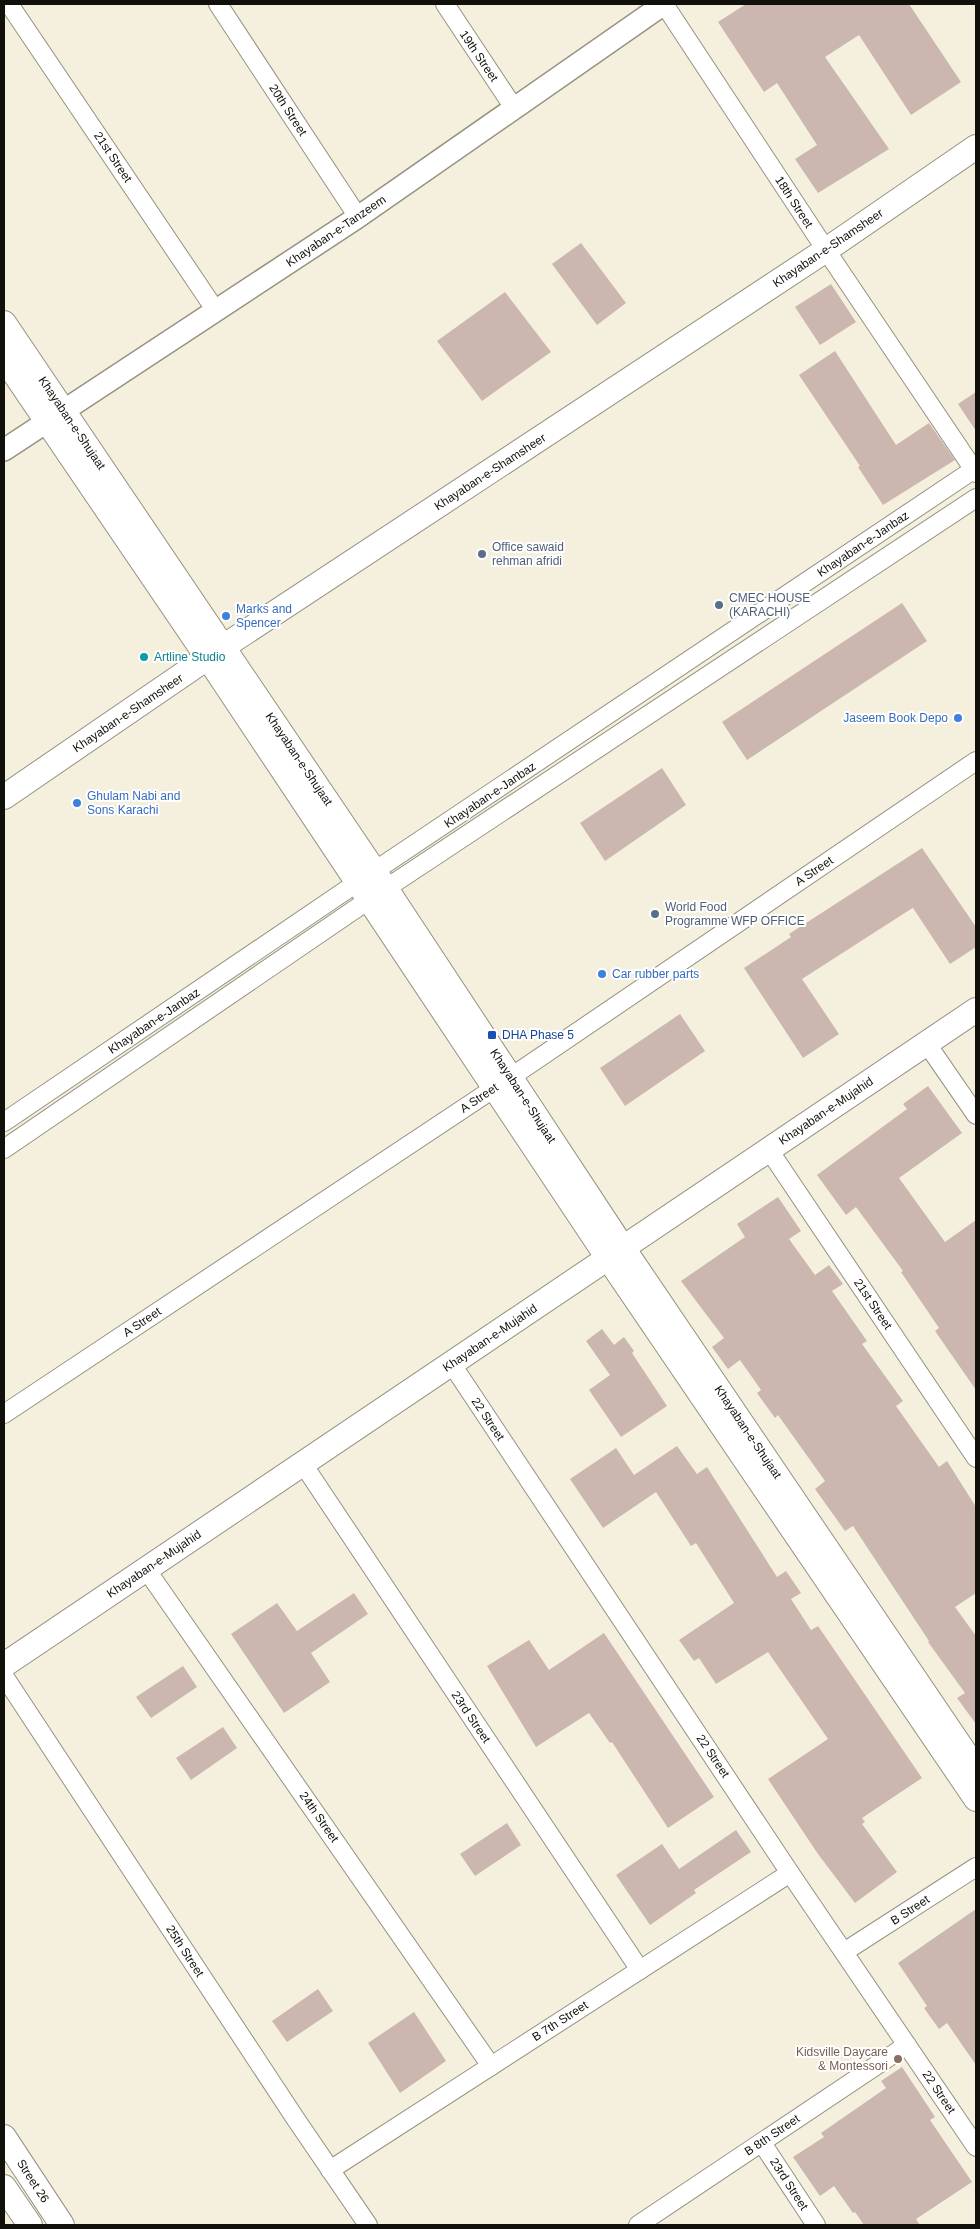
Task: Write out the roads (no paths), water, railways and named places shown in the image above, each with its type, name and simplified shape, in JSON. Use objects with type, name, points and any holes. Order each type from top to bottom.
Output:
[{"type":"main road","name":"Khayaban-e-Shamsheer","points":[[4,797],[216,653],[826,250],[976,147]]},
{"type":"main road","name":"Khayaban-e-Shujaat","points":[[4,322],[54,416],[372,885],[976,1799]]},
{"type":"main road","name":"Khayaban-e-Shujaat","points":[[4,358],[54,416]]},
{"type":"main road","name":"Khayaban-e-Mujahid","points":[[4,1665],[976,1010]]},
{"type":"main road","name":"Khayaban-e-Shujaat","points":[[616,1253],[976,1768]]},
{"type":"main road","name":"Street 26","points":[[4,2137],[62,2225]]},
{"type":"main road","points":[[4,2187],[30,2225]]},
{"type":"street","name":"21st Street","points":[[9,4],[216,311]]},
{"type":"street","name":"20th Street","points":[[218,4],[358,217]]},
{"type":"street","name":"19th Street","points":[[445,4],[514,108]]},
{"type":"street","name":"Khayaban-e-Tanzeem","points":[[4,450],[358,217],[664,4]]},
{"type":"street","name":"18th Street","points":[[664,4],[826,250],[976,470]]},
{"type":"street","name":"Khayaban-e-Janbaz","points":[[4,1149],[372,885],[976,470]]},
{"type":"street","name":"Khayaban-e-Janbaz","points":[[4,1122],[976,498]]},
{"type":"street","name":"A Street","points":[[4,1414],[503,1082],[976,761]]},
{"type":"street","points":[[927,1044],[976,1115]]},
{"type":"street","name":"21st Street","points":[[769,1150],[976,1458]]},
{"type":"street","name":"22 Street","points":[[451,1364],[790,1873],[976,2147]]},
{"type":"street","name":"23rd Street","points":[[303,1464],[640,1970]]},
{"type":"street","name":"24th Street","points":[[146,1569],[491,2066]]},
{"type":"street","name":"25th Street","points":[[4,1676],[368,2225]]},
{"type":"street","name":"B Street","points":[[844,1952],[976,1867]]},
{"type":"street","name":"B 7th Street","points":[[330,2170],[790,1873]]},
{"type":"street","name":"B 8th Street","points":[[638,2225],[907,2045]]},
{"type":"street","name":"23rd Street","points":[[762,2142],[816,2225]]},
{"type":"place","name":"Office sawaid rehman afridi","points":[[482,554]]},
{"type":"place","name":"CMEC HOUSE (KARACHI)","points":[[719,605]]},
{"type":"place","name":"Marks and Spencer","points":[[226,616]]},
{"type":"place","name":"Artline Studio","points":[[144,657]]},
{"type":"place","name":"Jaseem Book Depo","points":[[958,718]]},
{"type":"place","name":"Ghulam Nabi and Sons Karachi","points":[[77,803]]},
{"type":"place","name":"World Food Programme WFP OFFICE","points":[[655,914]]},
{"type":"place","name":"Car rubber parts","points":[[602,974]]},
{"type":"place","name":"DHA Phase 5","points":[[492,1035]]},
{"type":"place","name":"Kidsville Daycare & Montessori","points":[[898,2059]]}]
